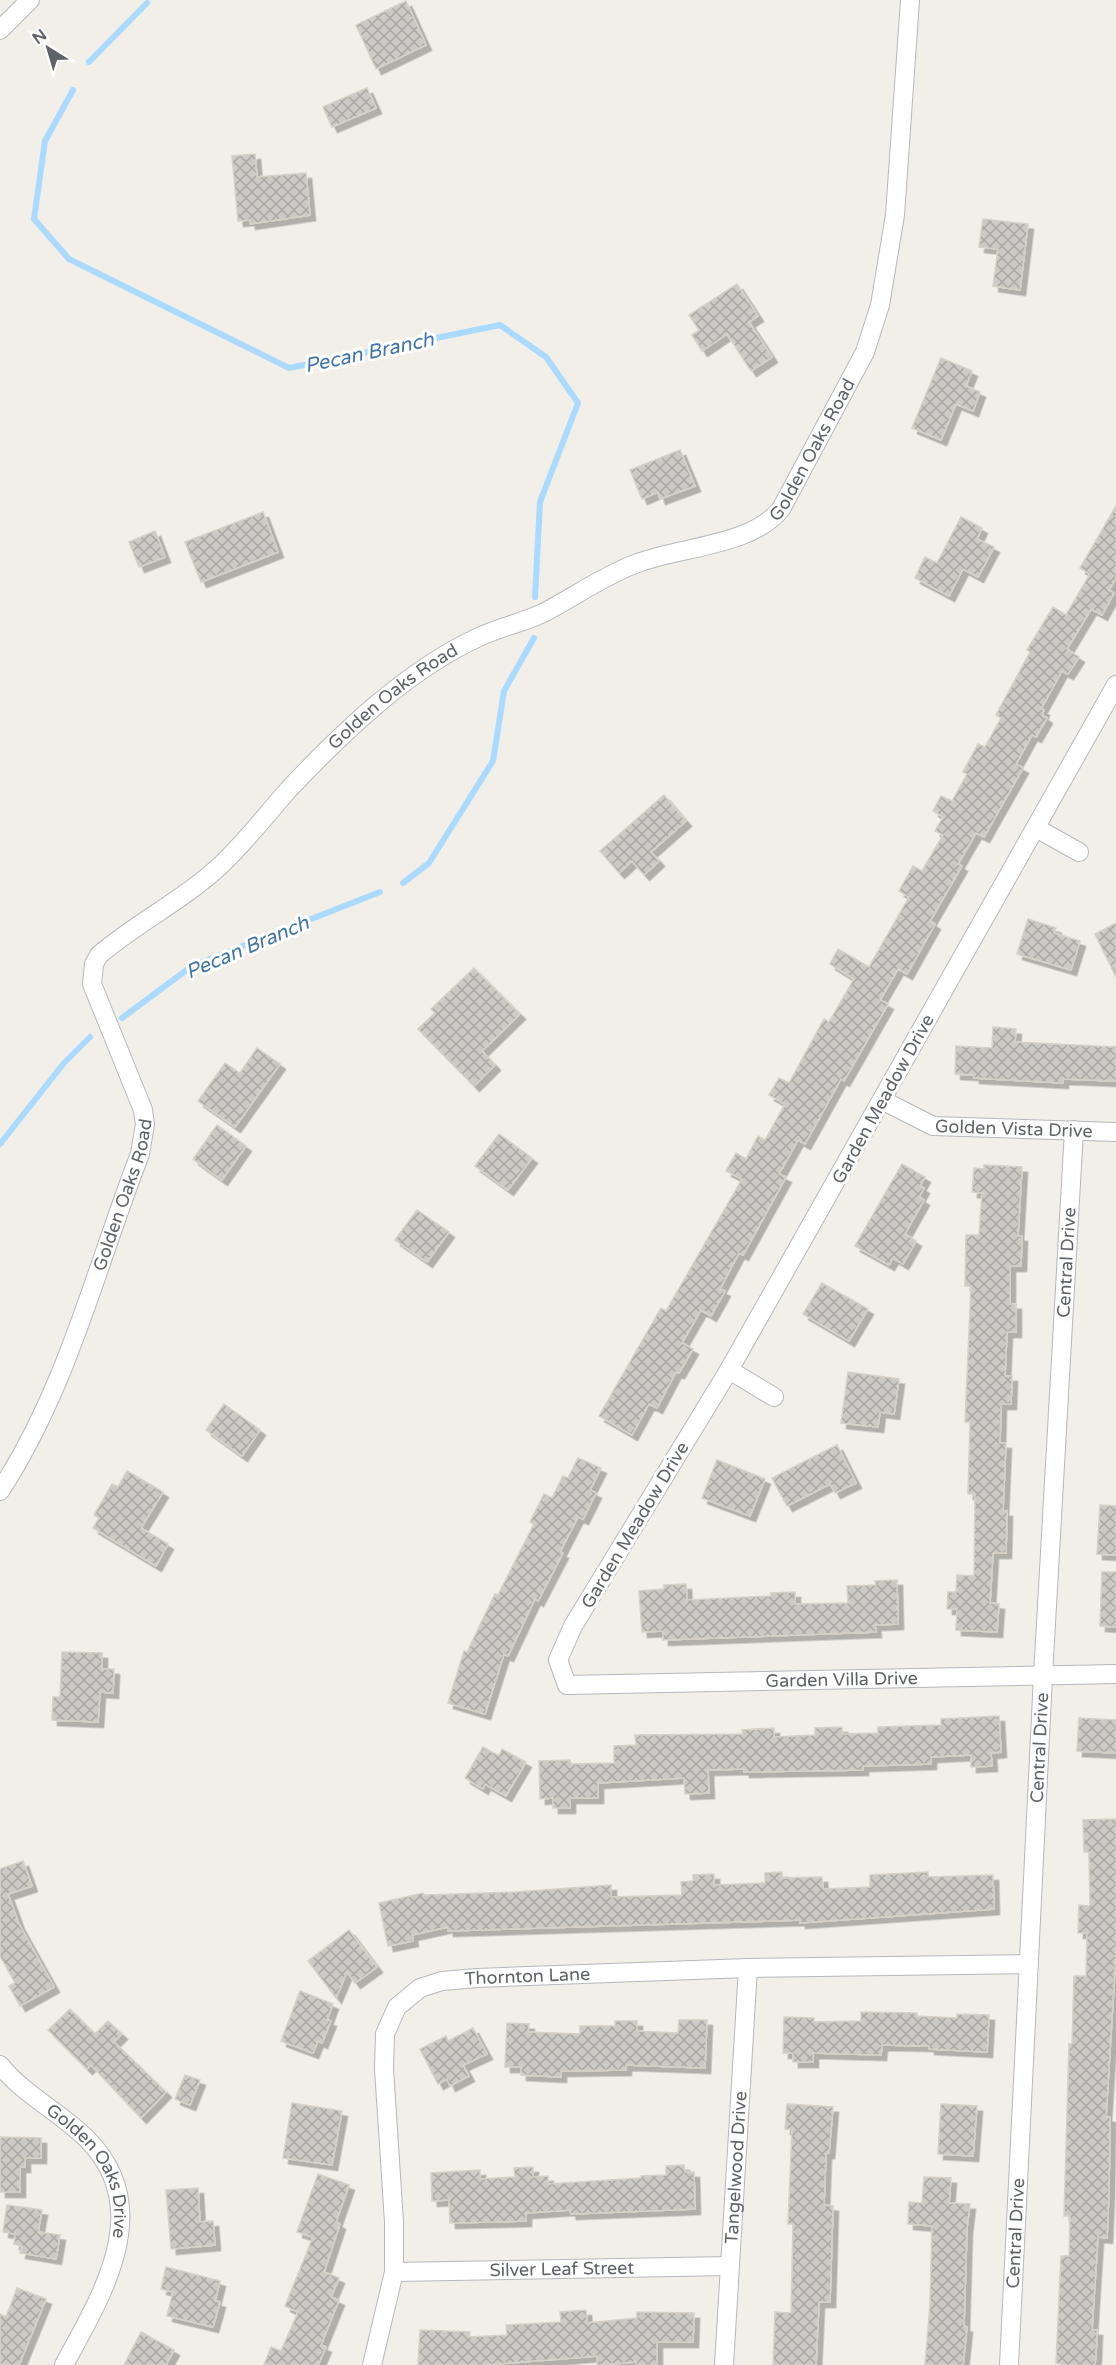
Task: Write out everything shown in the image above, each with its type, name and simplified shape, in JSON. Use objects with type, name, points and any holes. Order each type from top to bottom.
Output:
[{"type":"street","points":[[0,30],[30,0]]},
{"type":"street","name":"Golden Oaks Road","points":[[0,1491],[24,1455],[45,1412],[140,1154],[145,1124],[143,1110],[92,984],[94,964],[99,955],[191,891],[216,870],[306,772],[359,722],[418,673],[480,637],[542,613],[635,564],[740,536],[761,528],[774,519],[864,352],[880,305],[895,215],[910,0]]},
{"type":"street","name":"Garden Meadow Drive","points":[[567,1685],[558,1660],[573,1626],[729,1370],[1116,685]]},
{"type":"street","points":[[1036,828],[1079,852]]},
{"type":"street","name":"Golden Vista Drive","points":[[882,1100],[933,1126],[1116,1132]]},
{"type":"street","name":"Central Drive","points":[[1010,2365],[1043,1676],[1074,1130]]},
{"type":"street","points":[[729,1370],[774,1397]]},
{"type":"street","name":"Garden Villa Drive","points":[[567,1685],[1116,1674]]},
{"type":"street","name":"Thornton Lane","points":[[372,2365],[394,2272],[394,2222],[384,2057],[386,2034],[398,2007],[420,1988],[442,1981],[748,1968],[1029,1964]]},
{"type":"street","name":"Tangelwood Drive","points":[[724,2365],[748,1968]]},
{"type":"street","name":"Golden Oaks Drive","points":[[0,2065],[13,2082],[86,2138],[101,2156],[112,2177],[118,2198],[119,2242],[115,2264],[107,2285],[64,2365]]},
{"type":"street","name":"Silver Leaf Street","points":[[394,2272],[729,2266]]},
{"type":"building","points":[[406,1],[426,45],[376,69],[356,25]]},
{"type":"building","points":[[367,88],[376,108],[332,127],[323,107]]},
{"type":"building","points":[[255,154],[257,177],[306,173],[310,215],[250,224],[250,220],[238,221],[232,156]]},
{"type":"building","points":[[983,219],[1028,224],[1020,290],[993,286],[998,249],[979,247]]},
{"type":"building","points":[[737,284],[758,316],[749,322],[772,357],[751,371],[727,334],[702,351],[692,335],[699,330],[689,315]]},
{"type":"building","points":[[941,358],[972,371],[966,386],[980,392],[973,411],[956,404],[941,440],[912,428]]},
{"type":"building","points":[[680,450],[695,486],[660,499],[658,492],[642,499],[630,470]]},
{"type":"building","points":[[1116,506],[1116,578],[1109,590],[1114,593],[1102,615],[1091,609],[1067,649],[1079,657],[1068,674],[1062,671],[1041,709],[1044,710],[1042,715],[1047,718],[1036,737],[1032,735],[1016,764],[1023,768],[984,837],[976,833],[958,864],[962,866],[930,921],[935,924],[907,974],[898,969],[880,1000],[888,1004],[844,1081],[841,1079],[805,1144],[798,1140],[779,1174],[786,1177],[743,1255],[739,1253],[720,1289],[725,1291],[711,1316],[701,1310],[682,1343],[693,1349],[679,1373],[676,1372],[657,1408],[649,1404],[632,1435],[599,1416],[661,1308],[666,1311],[742,1179],[726,1171],[736,1153],[746,1159],[758,1136],[765,1140],[785,1104],[769,1095],[779,1078],[789,1083],[824,1019],[829,1022],[854,979],[830,964],[838,949],[869,967],[909,897],[899,891],[913,866],[922,871],[943,835],[935,831],[943,817],[933,811],[941,796],[952,801],[967,774],[963,772],[978,744],[985,747],[1001,718],[996,715],[1030,652],[1027,650],[1053,607],[1066,615],[1090,574],[1080,568]]},
{"type":"building","points":[[263,512],[278,552],[201,582],[185,542]]},
{"type":"building","points":[[961,517],[982,528],[977,539],[994,547],[978,577],[963,569],[949,596],[915,578],[925,557],[937,563]]},
{"type":"building","points":[[155,531],[165,557],[139,567],[129,542]]},
{"type":"building","points":[[664,795],[686,821],[651,852],[659,861],[644,875],[632,861],[619,873],[600,851]]},
{"type":"building","points":[[1028,919],[1056,928],[1054,933],[1080,941],[1071,970],[1017,954]]},
{"type":"building","points":[[1116,923],[1116,977],[1095,934]]},
{"type":"building","points":[[474,968],[520,1014],[482,1051],[495,1065],[474,1086],[418,1029],[435,1013],[431,1009]]},
{"type":"building","points":[[993,1027],[1016,1029],[1015,1042],[1116,1047],[1116,1081],[1063,1079],[1063,1083],[974,1078],[974,1075],[955,1074],[956,1046],[992,1048]]},
{"type":"building","points":[[257,1048],[280,1064],[235,1127],[198,1101],[225,1063],[240,1073]]},
{"type":"building","points":[[217,1125],[246,1146],[222,1180],[193,1159]]},
{"type":"building","points":[[499,1134],[532,1158],[508,1190],[475,1166]]},
{"type":"building","points":[[902,1164],[925,1177],[920,1186],[924,1188],[919,1197],[924,1200],[905,1234],[916,1241],[903,1264],[893,1258],[889,1265],[855,1246]]},
{"type":"building","points":[[984,1165],[1022,1167],[1018,1236],[1022,1236],[1021,1266],[1010,1266],[1010,1304],[1016,1304],[1016,1332],[1007,1332],[1005,1376],[1012,1376],[1011,1404],[1001,1404],[1000,1443],[1006,1443],[1003,1511],[1007,1511],[1006,1553],[993,1553],[990,1603],[999,1604],[997,1632],[956,1630],[957,1609],[947,1609],[948,1592],[956,1592],[957,1575],[974,1576],[975,1494],[968,1494],[970,1422],[965,1422],[971,1286],[965,1286],[966,1235],[979,1235],[982,1193],[972,1192],[974,1168],[984,1169]]},
{"type":"building","points":[[417,1210],[449,1232],[427,1262],[395,1240]]},
{"type":"building","points":[[822,1283],[868,1309],[849,1341],[803,1314]]},
{"type":"building","points":[[848,1372],[899,1379],[894,1414],[880,1412],[878,1427],[841,1423]]},
{"type":"building","points":[[224,1404],[260,1430],[242,1456],[206,1430]]},
{"type":"building","points":[[837,1445],[856,1483],[835,1493],[830,1484],[787,1506],[772,1478]]},
{"type":"building","points":[[578,1458],[601,1468],[590,1490],[596,1493],[583,1519],[578,1517],[560,1552],[563,1553],[538,1601],[535,1599],[508,1656],[504,1654],[485,1714],[448,1703],[464,1651],[467,1652],[495,1594],[498,1595],[534,1524],[530,1522],[544,1494],[552,1498],[563,1476],[568,1478]]},
{"type":"building","points":[[717,1460],[765,1479],[750,1516],[702,1498]]},
{"type":"building","points":[[127,1471],[163,1492],[141,1528],[168,1544],[156,1566],[93,1528],[99,1518],[94,1515],[112,1484],[118,1487]]},
{"type":"building","points":[[1100,1505],[1116,1506],[1116,1555],[1097,1554]]},
{"type":"building","points":[[1102,1572],[1116,1572],[1116,1627],[1100,1626]]},
{"type":"building","points":[[897,1580],[898,1624],[875,1625],[876,1632],[663,1640],[663,1631],[642,1632],[639,1591],[664,1589],[664,1585],[686,1584],[687,1600],[771,1596],[771,1593],[795,1592],[795,1604],[848,1603],[847,1586],[876,1585],[875,1581]]},
{"type":"building","points":[[62,1652],[102,1653],[102,1669],[114,1669],[113,1693],[100,1692],[98,1722],[52,1720],[53,1697],[60,1697]]},
{"type":"building","points":[[999,1716],[1001,1752],[991,1753],[992,1766],[971,1767],[971,1755],[931,1757],[931,1764],[863,1766],[863,1770],[744,1772],[744,1769],[708,1770],[709,1793],[685,1794],[684,1778],[598,1783],[598,1798],[570,1798],[570,1808],[553,1808],[553,1798],[540,1799],[539,1761],[570,1760],[571,1764],[614,1763],[614,1746],[636,1745],[635,1735],[743,1734],[742,1730],[774,1728],[774,1737],[815,1735],[815,1728],[842,1727],[842,1734],[878,1733],[878,1727],[941,1725],[941,1719]]},
{"type":"building","points":[[1079,1718],[1116,1720],[1116,1753],[1077,1751]]},
{"type":"building","points":[[483,1747],[499,1756],[502,1749],[526,1762],[506,1796],[485,1784],[483,1789],[465,1778]]},
{"type":"building","points":[[1116,1819],[1116,1952],[1106,2117],[1110,2117],[1107,2238],[1098,2237],[1092,2330],[1097,2330],[1095,2365],[1065,2365],[1056,2363],[1061,2256],[1069,2256],[1070,2216],[1064,2216],[1069,2044],[1072,2044],[1074,1976],[1086,1976],[1087,1933],[1078,1933],[1079,1905],[1090,1906],[1089,1852],[1084,1852],[1083,1820]]},
{"type":"building","points":[[23,1861],[32,1886],[8,1894],[19,1924],[54,1987],[20,2006],[9,1986],[15,1983],[0,1956],[0,1869]]},
{"type":"building","points":[[782,1872],[782,1878],[822,1877],[823,1889],[870,1887],[870,1875],[928,1872],[928,1877],[993,1875],[994,1909],[800,1923],[800,1920],[448,1931],[448,1927],[412,1935],[413,1941],[388,1946],[379,1903],[423,1893],[424,1895],[516,1892],[611,1885],[611,1897],[682,1895],[681,1882],[693,1881],[693,1875],[714,1874],[714,1885],[765,1883],[765,1873]]},
{"type":"building","points":[[349,1930],[377,1967],[355,1983],[347,1972],[336,1998],[308,1961]]},
{"type":"building","points":[[300,1991],[333,2004],[327,2020],[331,2021],[322,2043],[318,2041],[313,2053],[281,2041]]},
{"type":"building","points":[[70,2009],[95,2034],[108,2021],[122,2034],[114,2042],[166,2092],[141,2118],[91,2065],[87,2069],[48,2030]]},
{"type":"building","points":[[861,2012],[917,2013],[917,2016],[957,2018],[957,2014],[989,2015],[987,2052],[929,2049],[929,2046],[882,2045],[881,2055],[813,2053],[813,2062],[793,2062],[793,2053],[783,2053],[784,2017],[814,2018],[814,2022],[861,2021]]},
{"type":"building","points":[[679,2020],[707,2020],[705,2068],[626,2065],[626,2070],[561,2071],[561,2077],[521,2075],[521,2067],[505,2067],[507,2023],[529,2024],[528,2032],[580,2034],[580,2026],[615,2026],[615,2021],[637,2021],[637,2031],[678,2033]]},
{"type":"building","points":[[473,2028],[487,2054],[463,2065],[469,2076],[450,2086],[447,2079],[438,2084],[420,2049],[446,2036],[448,2041]]},
{"type":"building","points":[[185,2075],[200,2080],[190,2105],[175,2099]]},
{"type":"building","points":[[292,2103],[342,2111],[332,2165],[283,2158]]},
{"type":"building","points":[[787,2104],[833,2107],[829,2153],[826,2153],[824,2205],[833,2206],[830,2302],[819,2302],[816,2365],[773,2365],[775,2312],[791,2313],[793,2224],[788,2224],[792,2129],[785,2129]]},
{"type":"building","points":[[941,2104],[977,2106],[973,2156],[938,2154]]},
{"type":"building","points":[[0,2137],[41,2138],[41,2158],[25,2158],[25,2167],[20,2167],[20,2192],[0,2192]]},
{"type":"building","points":[[684,2165],[685,2172],[694,2172],[695,2209],[571,2214],[570,2210],[526,2213],[526,2221],[450,2223],[449,2200],[432,2201],[431,2173],[480,2170],[480,2179],[515,2177],[514,2168],[533,2167],[533,2177],[548,2176],[548,2184],[666,2175],[666,2166]]},
{"type":"building","points":[[318,2174],[349,2185],[336,2222],[340,2224],[324,2272],[339,2278],[331,2297],[339,2300],[321,2345],[326,2347],[318,2365],[264,2365],[271,2347],[281,2351],[298,2312],[285,2306],[313,2237],[297,2232]]},
{"type":"building","points":[[924,2177],[951,2178],[949,2203],[970,2204],[967,2228],[964,2326],[967,2327],[963,2365],[925,2365],[930,2304],[932,2226],[908,2224],[909,2202],[922,2203]]},
{"type":"building","points":[[198,2188],[200,2222],[213,2221],[215,2245],[171,2249],[166,2190]]},
{"type":"building","points":[[7,2205],[42,2210],[38,2232],[60,2235],[56,2259],[20,2253],[22,2246],[14,2244],[15,2234],[3,2232]]},
{"type":"building","points":[[166,2267],[220,2281],[215,2301],[220,2302],[213,2327],[167,2316],[173,2292],[161,2289]]},
{"type":"building","points":[[17,2288],[46,2299],[19,2365],[0,2365],[0,2314],[6,2317]]},
{"type":"building","points":[[586,2310],[587,2323],[637,2318],[637,2312],[694,2313],[693,2342],[657,2342],[657,2365],[636,2365],[636,2362],[597,2365],[597,2356],[485,2365],[418,2365],[420,2330],[470,2332],[469,2337],[507,2335],[506,2325],[561,2322],[560,2312]]},
{"type":"building","points":[[141,2332],[174,2350],[166,2365],[124,2365]]},
{"type":"waterway","name":"Pecan Branch","points":[[89,62],[147,3]]},
{"type":"waterway","name":"Pecan Branch","points":[[73,90],[45,141],[34,219],[69,259],[289,368],[500,325],[546,357],[578,403],[540,502],[535,597]]},
{"type":"waterway","name":"Pecan Branch","points":[[403,883],[429,863],[493,761],[504,691],[534,638]]},
{"type":"waterway","name":"Pecan Branch","points":[[122,1018],[192,966],[380,892]]},
{"type":"waterway","name":"Pecan Branch","points":[[0,1144],[64,1063],[90,1037]]}]
